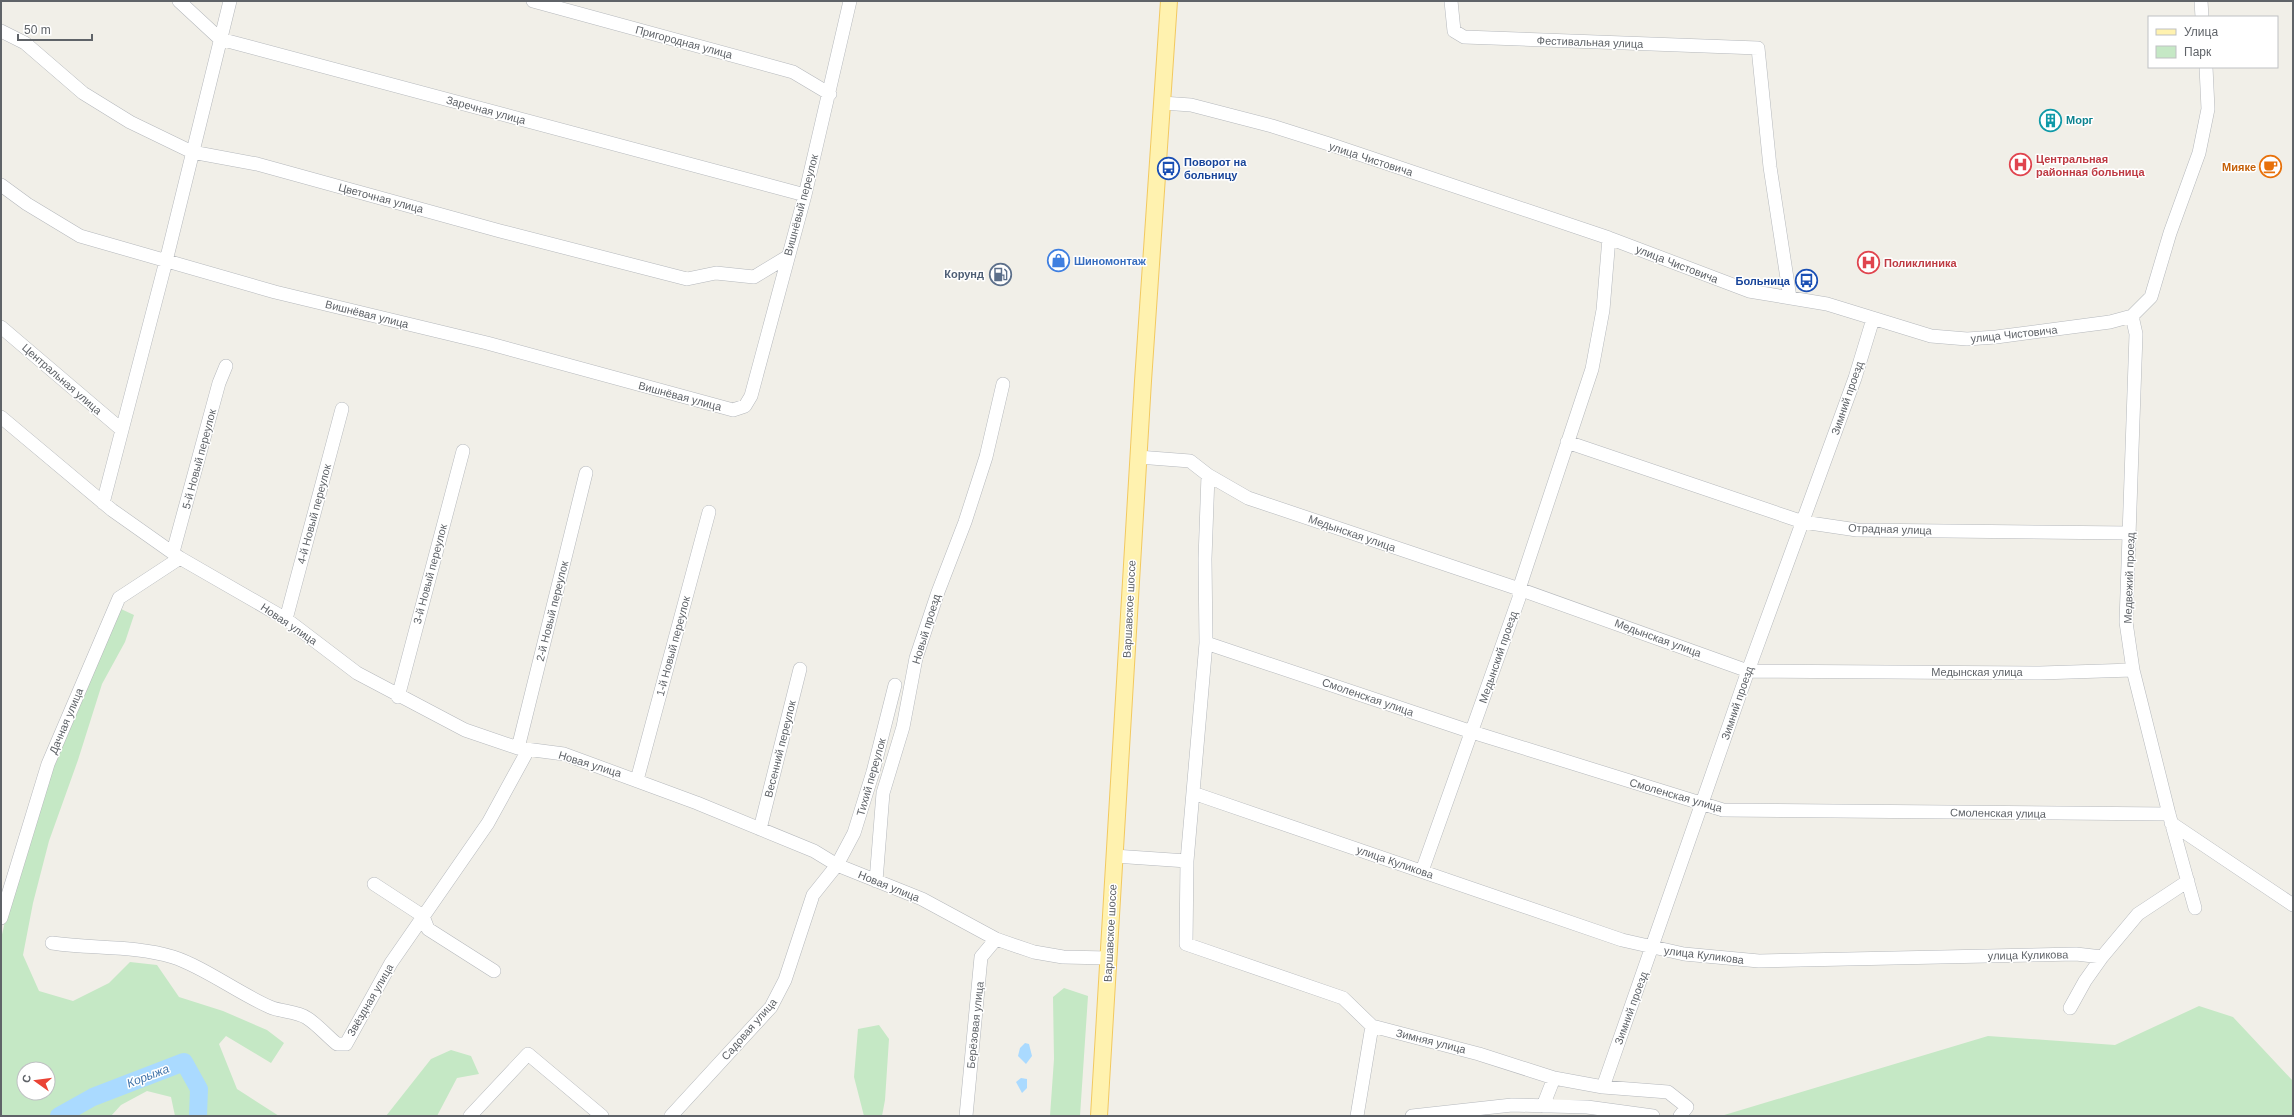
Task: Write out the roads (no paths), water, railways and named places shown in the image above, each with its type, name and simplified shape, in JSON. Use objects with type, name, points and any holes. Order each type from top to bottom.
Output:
[{"type":"main road","name":"Варшавское шоссе","points":[[1099,1116],[1138,457],[1168,1]]},
{"type":"street","name":"Заречная улица","points":[[180,1],[220,39],[805,195]]},
{"type":"street","points":[[103,503],[166,261],[230,1]]},
{"type":"street","name":"Пригородная улица","points":[[533,1],[793,72],[830,94]]},
{"type":"street","name":"Вишнёвый переулок","points":[[745,406],[751,396],[787,257],[805,195],[830,94],[850,1]]},
{"type":"street","name":"Фестивальная улица","points":[[1451,1],[1454,31],[1464,37],[1758,48],[1770,167],[1790,298]]},
{"type":"street","points":[[2201,1],[2202,16]]},
{"type":"street","name":"Цветочная улица","points":[[1,32],[25,43],[83,93],[130,122],[192,152],[257,164],[500,231],[687,279],[716,273],[754,277],[787,257]]},
{"type":"street","name":"улица Чистовича","points":[[1162,103],[1191,105],[1272,126],[1609,238],[1749,291],[1827,304],[1931,336],[1967,339],[2110,322],[2132,316],[2151,297],[2170,233],[2199,153],[2208,109],[2206,68]]},
{"type":"street","name":"Вишнёвая улица","points":[[1,185],[27,204],[80,236],[275,292],[487,344],[733,410],[745,406]]},
{"type":"street","name":"Медынский проезд","points":[[1422,870],[1472,732],[1518,598],[1519,588],[1592,369],[1603,310],[1609,238]]},
{"type":"street","name":"Медвежий проезд","points":[[2132,316],[2136,334],[2126,622],[2132,670],[2195,908]]},
{"type":"street","name":"Зимний проезд","points":[[1602,1087],[1653,947],[1748,671],[1854,378],[1872,319]]},
{"type":"street","name":"Центральная улица","points":[[1,327],[122,430]]},
{"type":"street","name":"5-й Новый переулок","points":[[177,555],[219,383],[226,366]]},
{"type":"street","name":"Новый проезд","points":[[876,880],[883,793],[903,726],[916,658],[938,592],[966,522],[986,457],[1003,384]]},
{"type":"street","name":"4-й Новый переулок","points":[[286,619],[342,409]]},
{"type":"street","name":"Новая улица","points":[[1,417],[103,503],[177,555],[286,619],[357,673],[398,696],[465,730],[523,749],[564,754],[636,780],[814,851],[837,865],[922,899],[996,939],[1034,952],[1064,957],[1108,958]]},
{"type":"street","name":"Отрадная улица","points":[[1567,442],[1803,522],[1857,530],[2130,533]]},
{"type":"street","name":"3-й Новый переулок","points":[[398,696],[463,451]]},
{"type":"street","name":"Медынская улица","points":[[1138,457],[1190,461],[1208,475],[1248,498],[1519,588],[1748,671],[2040,673],[2132,670]]},
{"type":"street","name":"2-й Новый переулок","points":[[523,749],[586,474]]},
{"type":"street","points":[[1114,856],[1187,861],[1206,643],[1205,559],[1208,475]]},
{"type":"street","name":"1-й Новый переулок","points":[[636,780],[709,512]]},
{"type":"street","name":"Дачная улица","points":[[1,918],[48,764],[119,598],[177,555]]},
{"type":"street","name":"Смоленская улица","points":[[1206,643],[1472,732],[1702,805],[1723,810],[2170,818]]},
{"type":"street","name":"Весенний переулок","points":[[760,829],[800,669]]},
{"type":"street","name":"Тихий переулок","points":[[837,865],[854,833],[865,803],[895,685]]},
{"type":"street","name":"Звёздная улица","points":[[52,943],[82,947],[137,950],[172,957],[194,966],[224,984],[271,1008],[306,1017],[337,1044],[346,1044],[391,963],[488,823],[523,749]]},
{"type":"street","name":"улица Куликова","points":[[1193,793],[1422,870],[1622,940],[1684,954],[1759,961],[2076,954],[2102,957]]},
{"type":"street","points":[[2170,818],[2293,905]]},
{"type":"street","name":"Зимняя улица","points":[[1187,861],[1186,944],[1343,998],[1372,1026],[1479,1054],[1554,1078],[1602,1087],[1668,1092],[1683,1111]]},
{"type":"street","name":"Садовая улица","points":[[671,1116],[776,1000],[785,980],[810,901],[821,883],[837,865]]},
{"type":"street","points":[[2070,1008],[2102,957],[2138,914],[2188,881]]},
{"type":"street","points":[[374,884],[423,916],[428,929],[494,971]]},
{"type":"street","name":"Берёзовая улица","points":[[966,1116],[981,958],[996,939]]},
{"type":"street","points":[[1357,1116],[1372,1026]]},
{"type":"street","points":[[470,1116],[528,1054],[602,1116]]},
{"type":"street","points":[[1543,1106],[1554,1078]]},
{"type":"street","points":[[1412,1116],[1512,1105],[1587,1106],[1653,1116]]},
{"type":"water","points":[[1025,1043],[1029,1044],[1032,1056],[1026,1064],[1018,1056],[1020,1048]]},
{"type":"water","points":[[1021,1078],[1027,1079],[1027,1088],[1022,1093],[1016,1082]]},
{"type":"waterway","name":"Корыжа","points":[[59,1116],[93,1097],[184,1062],[199,1089],[198,1116]]},
{"type":"place","name":"Морг","points":[[2051,120]]},
{"type":"place","name":"Центральная районная больница","points":[[2021,165]]},
{"type":"place","name":"Мияке","points":[[2271,167]]},
{"type":"place","name":"Поворот на больницу","points":[[1168,168]]},
{"type":"place","name":"Шиномонтаж","points":[[1059,261]]},
{"type":"place","name":"Поликлиника","points":[[1868,263]]},
{"type":"place","name":"Корунд","points":[[1000,274]]},
{"type":"place","name":"Больница","points":[[1806,281]]}]
